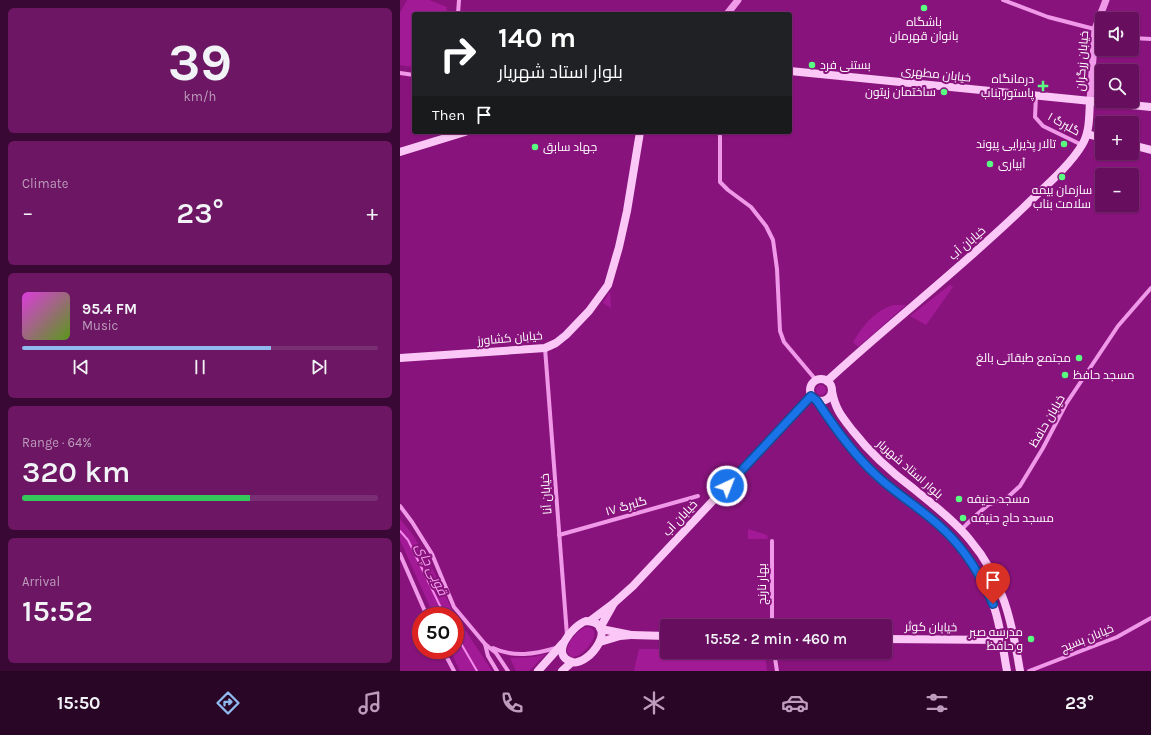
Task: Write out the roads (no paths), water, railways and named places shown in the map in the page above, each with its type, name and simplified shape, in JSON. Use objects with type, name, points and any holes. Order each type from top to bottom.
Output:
[{"type":"main road","name":"خیابان مطهری","points":[[792,71],[1151,107]]},
{"type":"main road","name":"خیابان آب","points":[[827,381],[1002,228],[1067,165],[1082,145],[1088,134],[1090,101]]},
{"type":"main road","points":[[401,152],[458,134]]},
{"type":"main road","name":"خیابان کشاورز","points":[[400,358],[545,348],[556,343],[566,335],[589,311],[608,285],[616,260],[624,225],[640,134]]},
{"type":"main road","points":[[1088,134],[1095,136]]},
{"type":"main road","points":[[1139,147],[1151,150]]},
{"type":"main road","points":[[823,379],[827,381],[831,385],[832,395],[827,400],[820,402],[814,398],[810,388],[816,380],[823,379]]},
{"type":"main road","name":"بلوار استاد شهریار","points":[[832,391],[837,410],[866,445],[886,466],[937,507],[970,539],[981,554],[1001,592],[1012,627],[1020,671]]},
{"type":"main road","name":"خیابان آب","points":[[590,621],[633,586],[814,398]]},
{"type":"main road","name":"بلوار استاد شهریار","points":[[814,398],[853,451],[875,475],[933,520],[954,540],[975,569],[989,593],[997,614],[1007,671]]},
{"type":"main road","name":"خیابان آب","points":[[600,628],[614,603]]},
{"type":"main road","points":[[538,671],[581,622],[590,621],[594,622],[600,628],[630,634],[660,636]]},
{"type":"main road","points":[[563,642],[562,648],[564,657],[577,663],[585,660],[602,638],[600,628]]},
{"type":"main road","points":[[600,642],[630,634]]},
{"type":"main road","name":"خیابان کوثر","points":[[892,639],[1002,640]]},
{"type":"main road","points":[[562,671],[572,662]]},
{"type":"street","points":[[458,12],[459,0]]},
{"type":"street","points":[[729,12],[738,0]]},
{"type":"street","points":[[1003,0],[1048,17],[1095,29]]},
{"type":"street","name":"خیابان زرگران","points":[[1103,12],[1106,0]]},
{"type":"street","points":[[1139,38],[1151,39]]},
{"type":"street","name":"خیابان زرگران","points":[[1090,101],[1095,56]]},
{"type":"street","points":[[400,73],[412,75]]},
{"type":"street","name":"گلبرگ ۱","points":[[1036,96],[1035,117],[1041,124],[1082,145]]},
{"type":"street","points":[[720,134],[720,182],[728,190],[752,207],[770,235],[774,246],[777,269],[781,337],[816,380]]},
{"type":"street","name":"خیابان حافظ","points":[[961,530],[988,505],[1008,498],[1020,486],[1043,448],[1066,404],[1118,326],[1151,288]]},
{"type":"street","name":"خیابان آنا","points":[[545,348],[559,535],[563,642]]},
{"type":"street","name":"گلبرگ ۱۷","points":[[559,535],[698,496]]},
{"type":"street","points":[[400,506],[432,554],[454,607],[485,644],[496,653],[508,671]]},
{"type":"street","points":[[954,540],[961,530]]},
{"type":"street","name":"بهار نارنج","points":[[772,541],[772,619]]},
{"type":"street","points":[[400,554],[423,607]]},
{"type":"street","name":"خیابان بسیج","points":[[1029,671],[1117,637],[1151,618]]},
{"type":"street","points":[[485,644],[501,652],[515,655],[532,653],[563,642]]},
{"type":"street","points":[[485,644],[488,656],[497,671]]},
{"type":"street","points":[[448,659],[454,671]]},
{"type":"street","points":[[775,659],[777,671]]},
{"type":"waterway","name":"قوبی چای","points":[[400,531],[408,540],[441,607]]},
{"type":"waterway","name":"قوبی چای","points":[[464,649],[477,671]]},
{"type":"place","name":"باشگاه بانوان قهرمان","points":[[924,8]]},
{"type":"place","name":"بستنی فرد","points":[[812,65]]},
{"type":"place","name":"درمانگاه پاستور بناب","points":[[1043,86]]},
{"type":"place","name":"ساختمان زیتون","points":[[944,92]]},
{"type":"place","name":"تالار پذیرایی پیوند","points":[[1064,144]]},
{"type":"place","name":"جهاد سابق","points":[[535,147]]},
{"type":"place","name":"آبیاری","points":[[990,164]]},
{"type":"place","name":"سازمان بیمه سلامت بناب","points":[[1062,177]]},
{"type":"place","name":"مجتمع طبقاتی بالغ","points":[[1079,358]]},
{"type":"place","name":"مسجد حافظ","points":[[1065,375]]},
{"type":"place","name":"مسجد حنیفه","points":[[959,499]]},
{"type":"place","name":"مسجد حاج حنیفه","points":[[963,518]]},
{"type":"place","name":"مدرسه صبر و حافظ","points":[[1031,639]]}]
